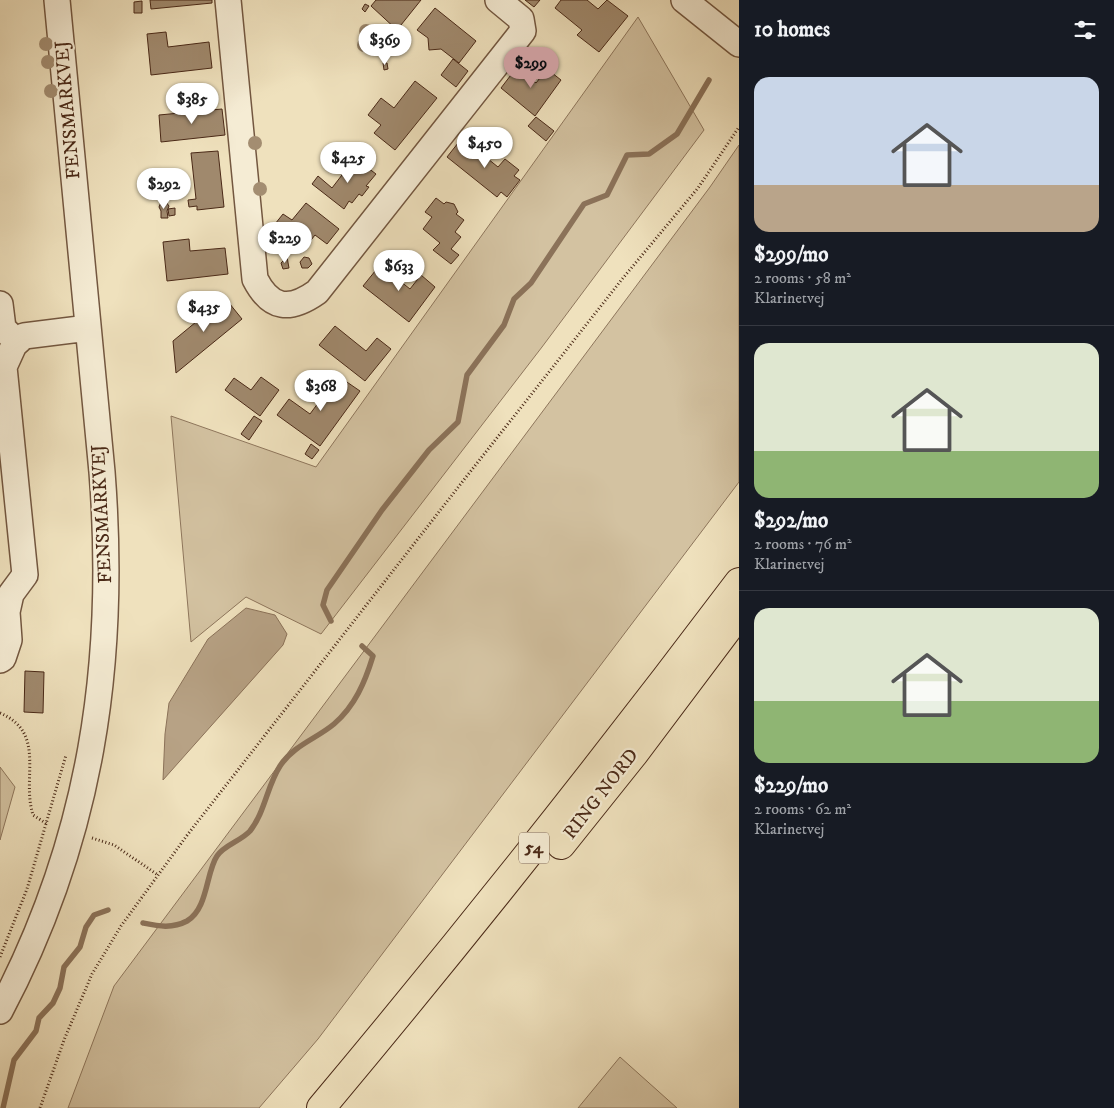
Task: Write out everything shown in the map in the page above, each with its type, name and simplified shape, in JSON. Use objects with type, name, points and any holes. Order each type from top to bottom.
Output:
[{"type":"highway","name":"54","points":[[321,1108],[474,923],[616,744],[739,582]]},
{"type":"highway","name":"RING NORD","points":[[343,1108],[495,928],[633,755],[739,614]]},
{"type":"street","name":"FENSMARKVEJ","points":[[0,1012],[40,925],[73,832],[90,764],[101,684],[106,603],[105,513],[57,0]]},
{"type":"street","points":[[228,0],[255,279],[262,292],[274,302],[289,306],[303,302],[317,292],[523,31],[521,18],[498,0]]},
{"type":"street","points":[[684,0],[739,44]]},
{"type":"street","points":[[0,304],[3,328],[17,342]]},
{"type":"street","points":[[0,660],[3,658],[9,640],[7,612],[11,594],[25,574],[4,406],[4,367],[17,342],[24,336],[88,328]]},
{"type":"path","points":[[40,1108],[64,1040],[92,974],[121,926],[188,834],[463,481],[623,278],[698,188],[739,127]]},
{"type":"path","points":[[0,956],[30,880],[68,748]]},
{"type":"shaded area","points":[[638,17],[704,130],[542,347],[321,634],[246,597],[191,642],[171,416],[316,467]]},
{"type":"shaded area","points":[[739,145],[739,482],[318,1039],[259,1108],[68,1108],[114,986],[710,187]]},
{"type":"shaded area","points":[[246,608],[275,615],[287,634],[283,645],[163,780],[165,734],[169,703],[208,639]]},
{"type":"shaded area","points":[[0,767],[15,787],[0,840]]},
{"type":"shaded area","points":[[620,1057],[677,1108],[578,1108]]},
{"type":"building","points":[[150,0],[212,0],[212,3],[151,9]]},
{"type":"building","points":[[376,0],[421,0],[397,30],[371,6]]},
{"type":"building","points":[[525,0],[540,0],[534,7]]},
{"type":"building","points":[[561,0],[587,0],[598,9],[607,0],[628,16],[599,52],[577,35],[582,30],[555,8]]},
{"type":"building","points":[[142,1],[142,13],[134,13],[134,2]]},
{"type":"building","points":[[365,4],[369,6],[365,12],[362,9]]},
{"type":"building","points":[[435,8],[476,41],[459,63],[441,49],[429,50],[428,38],[417,30]]},
{"type":"building","points":[[166,32],[168,47],[209,42],[212,68],[151,75],[147,34]]},
{"type":"building","points":[[453,59],[468,71],[456,87],[441,75]]},
{"type":"building","points":[[383,63],[387,63],[388,69],[384,70]]},
{"type":"building","points":[[517,67],[536,83],[547,69],[561,80],[535,116],[501,88]]},
{"type":"building","points":[[415,81],[437,98],[395,150],[374,133],[381,125],[368,115],[381,98],[394,108]]},
{"type":"building","points":[[222,109],[225,135],[161,142],[159,115]]},
{"type":"building","points":[[536,117],[554,131],[546,141],[528,126]]},
{"type":"building","points":[[462,138],[498,167],[505,159],[519,170],[514,176],[520,180],[507,197],[501,192],[497,197],[447,157]]},
{"type":"building","points":[[218,151],[224,207],[197,210],[197,206],[189,207],[188,200],[196,199],[191,153]]},
{"type":"building","points":[[355,158],[376,174],[366,186],[369,187],[362,196],[359,194],[352,203],[349,201],[344,209],[312,184],[318,176],[332,188]]},
{"type":"building","points":[[436,198],[444,204],[446,202],[454,204],[458,212],[456,214],[464,220],[455,232],[461,237],[451,249],[459,255],[451,264],[433,250],[440,243],[423,229],[432,217],[425,212]]},
{"type":"building","points":[[161,202],[166,202],[169,206],[167,211],[168,218],[161,218],[159,207]]},
{"type":"building","points":[[306,203],[339,229],[327,244],[315,235],[301,253],[271,229],[283,214],[292,220]]},
{"type":"building","points":[[175,208],[175,215],[169,216],[168,209]]},
{"type":"building","points":[[189,239],[190,251],[225,248],[228,274],[167,281],[163,242]]},
{"type":"building","points":[[287,257],[289,268],[283,269],[281,263]]},
{"type":"building","points":[[304,257],[309,258],[312,264],[308,268],[302,268],[300,262]]},
{"type":"building","points":[[380,265],[410,289],[421,275],[435,287],[409,322],[363,286]]},
{"type":"building","points":[[225,298],[242,319],[176,373],[173,341]]},
{"type":"building","points":[[335,326],[366,351],[377,338],[391,349],[365,381],[319,345]]},
{"type":"building","points":[[338,376],[360,391],[320,446],[277,415],[289,399],[310,414]]},
{"type":"building","points":[[261,377],[279,390],[260,416],[225,390],[234,378],[251,390]]},
{"type":"building","points":[[254,416],[262,421],[249,440],[241,434]]},
{"type":"building","points":[[311,444],[319,450],[312,459],[305,454]]},
{"type":"building","points":[[25,671],[44,672],[43,713],[24,712]]},
{"type":"waterway","points":[[331,621],[323,605],[327,590],[382,510],[429,450],[458,422],[467,375],[504,325],[514,299],[531,283],[584,204],[607,195],[627,155],[649,154],[677,134],[709,80]]},
{"type":"waterway","points":[[143,923],[170,926],[181,924],[194,915],[203,899],[213,863],[217,856],[224,849],[242,838],[255,824],[280,766],[298,747],[334,724],[353,701],[363,684],[373,656],[362,646]]},
{"type":"waterway","points":[[3,1108],[14,1060],[36,1031],[39,1018],[53,1003],[60,988],[64,967],[80,947],[86,927],[94,915],[108,910]]}]
